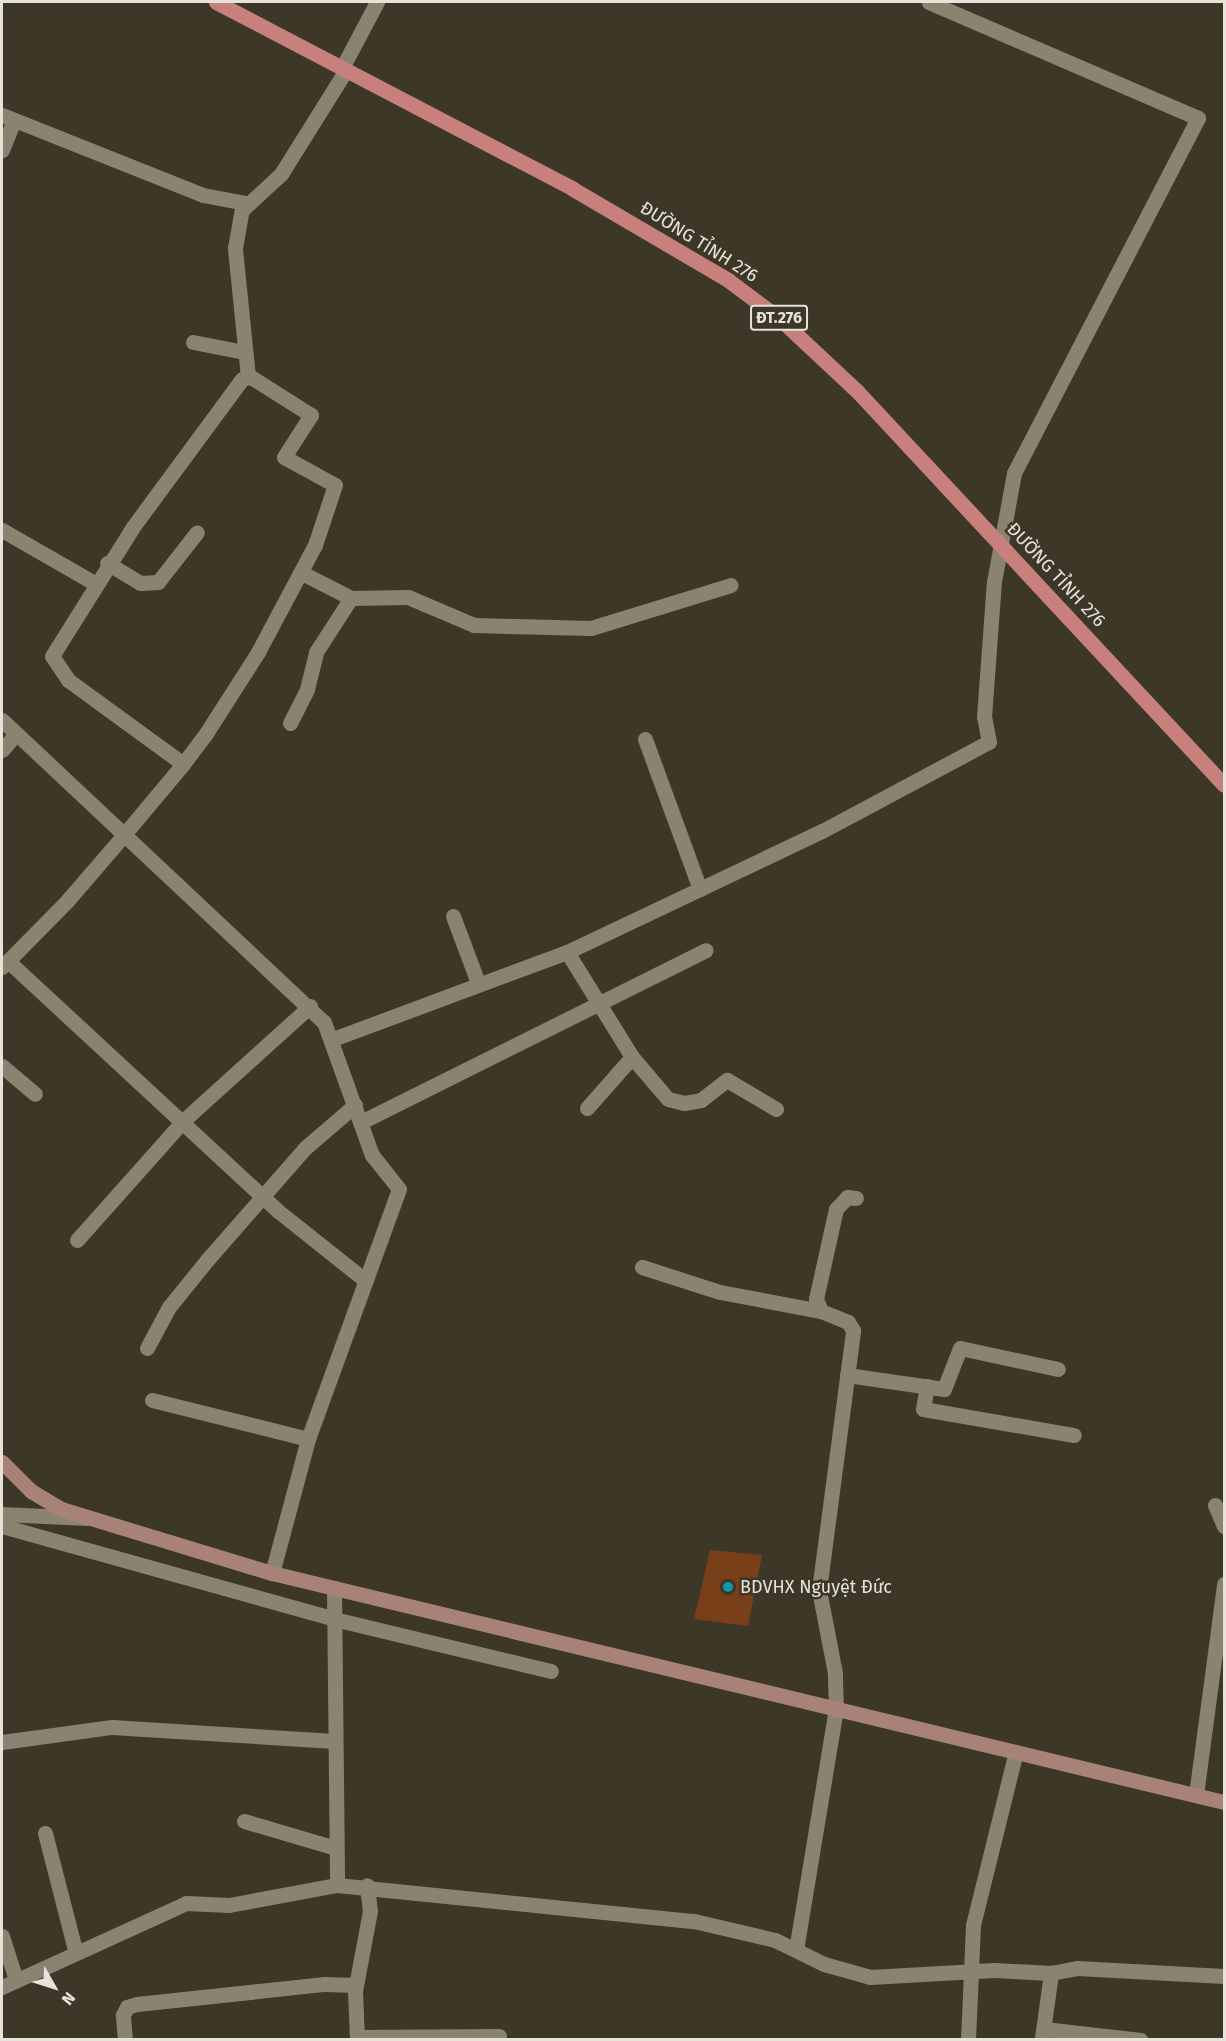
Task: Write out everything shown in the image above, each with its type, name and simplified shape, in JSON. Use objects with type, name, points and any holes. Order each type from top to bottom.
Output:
[{"type":"main road","name":"ĐƯỜNG TỈNH 276","points":[[216,2],[573,189],[736,286],[836,369],[1002,544],[1224,785]]},
{"type":"main road","points":[[2,1462],[31,1491],[87,1518],[273,1573],[836,1708],[1015,1755],[1224,1802]]},
{"type":"street","points":[[2,150],[8,117],[203,195],[246,203],[258,198],[281,174],[344,69],[377,2]]},
{"type":"street","points":[[333,1039],[478,983],[567,952],[822,831],[989,742],[984,717],[1002,544],[1020,459],[1198,118],[929,2]]},
{"type":"street","points":[[183,764],[81,691],[54,662],[52,656],[107,563],[248,377],[235,248],[246,203]]},
{"type":"street","points":[[193,342],[244,352]]},
{"type":"street","points":[[248,377],[309,411],[309,420],[284,457],[336,488],[302,573],[227,702],[183,764],[122,837],[5,964],[184,1120],[265,1194],[278,1211],[366,1281]]},
{"type":"street","points":[[2,530],[94,583]]},
{"type":"street","points":[[107,563],[140,583],[158,582],[197,532]]},
{"type":"street","points":[[302,573],[351,598],[408,597],[474,626],[591,628],[731,585]]},
{"type":"street","points":[[290,723],[307,689],[316,652],[351,598]]},
{"type":"street","points":[[2,720],[122,837],[310,1006],[333,1039],[372,1155],[399,1189],[308,1439],[273,1573]]},
{"type":"street","points":[[2,750],[15,735]]},
{"type":"street","points":[[645,739],[700,889]]},
{"type":"street","points":[[453,916],[478,983]]},
{"type":"street","points":[[361,1122],[706,950]]},
{"type":"street","points":[[567,952],[600,1002],[632,1058],[668,1099],[684,1103],[700,1100],[726,1080],[777,1109]]},
{"type":"street","points":[[77,1240],[184,1120],[310,1006]]},
{"type":"street","points":[[587,1108],[632,1058]]},
{"type":"street","points":[[2,1066],[35,1095]]},
{"type":"street","points":[[147,1348],[169,1307],[265,1194],[305,1148],[355,1105]]},
{"type":"street","points":[[821,1311],[816,1299],[836,1209],[844,1199],[856,1198]]},
{"type":"street","points":[[642,1267],[720,1292],[821,1311],[848,1322],[853,1330],[819,1590],[835,1673],[836,1708],[796,1950]]},
{"type":"street","points":[[846,1375],[944,1389],[960,1348],[1058,1369]]},
{"type":"street","points":[[927,1386],[923,1409],[1074,1435]]},
{"type":"street","points":[[152,1400],[308,1439]]},
{"type":"street","points":[[1215,1505],[1224,1526]]},
{"type":"street","points":[[2,1514],[87,1518]]},
{"type":"street","points":[[2,1526],[334,1619],[551,1671]]},
{"type":"street","points":[[1196,1796],[1224,1584]]},
{"type":"street","points":[[334,1588],[337,1885]]},
{"type":"street","points":[[2,1742],[112,1727],[334,1741]]},
{"type":"street","points":[[968,2040],[967,1973],[973,1925],[1015,1755]]},
{"type":"street","points":[[244,1821],[336,1848]]},
{"type":"street","points":[[45,1833],[75,1950]]},
{"type":"street","points":[[2,1987],[75,1950],[186,1903],[229,1905],[337,1885],[367,1885],[694,1921],[796,1950],[824,1964],[870,1977],[967,1973],[1051,1973],[1077,1968],[1224,1976]]},
{"type":"street","points":[[367,1885],[370,1911],[356,1985],[357,2038],[499,2036]]},
{"type":"street","points":[[2,1936],[16,1980]]},
{"type":"street","points":[[1051,1973],[1043,2034],[1140,2040]]},
{"type":"street","points":[[125,2040],[124,2010],[146,2002],[325,1984],[356,1985]]},
{"type":"building","name":"BDVHX Nguyệt Đức","points":[[710,1550],[762,1555],[748,1626],[694,1619]]},
{"type":"place","name":"BDVHX Nguyệt Đức","points":[[728,1587]]}]
